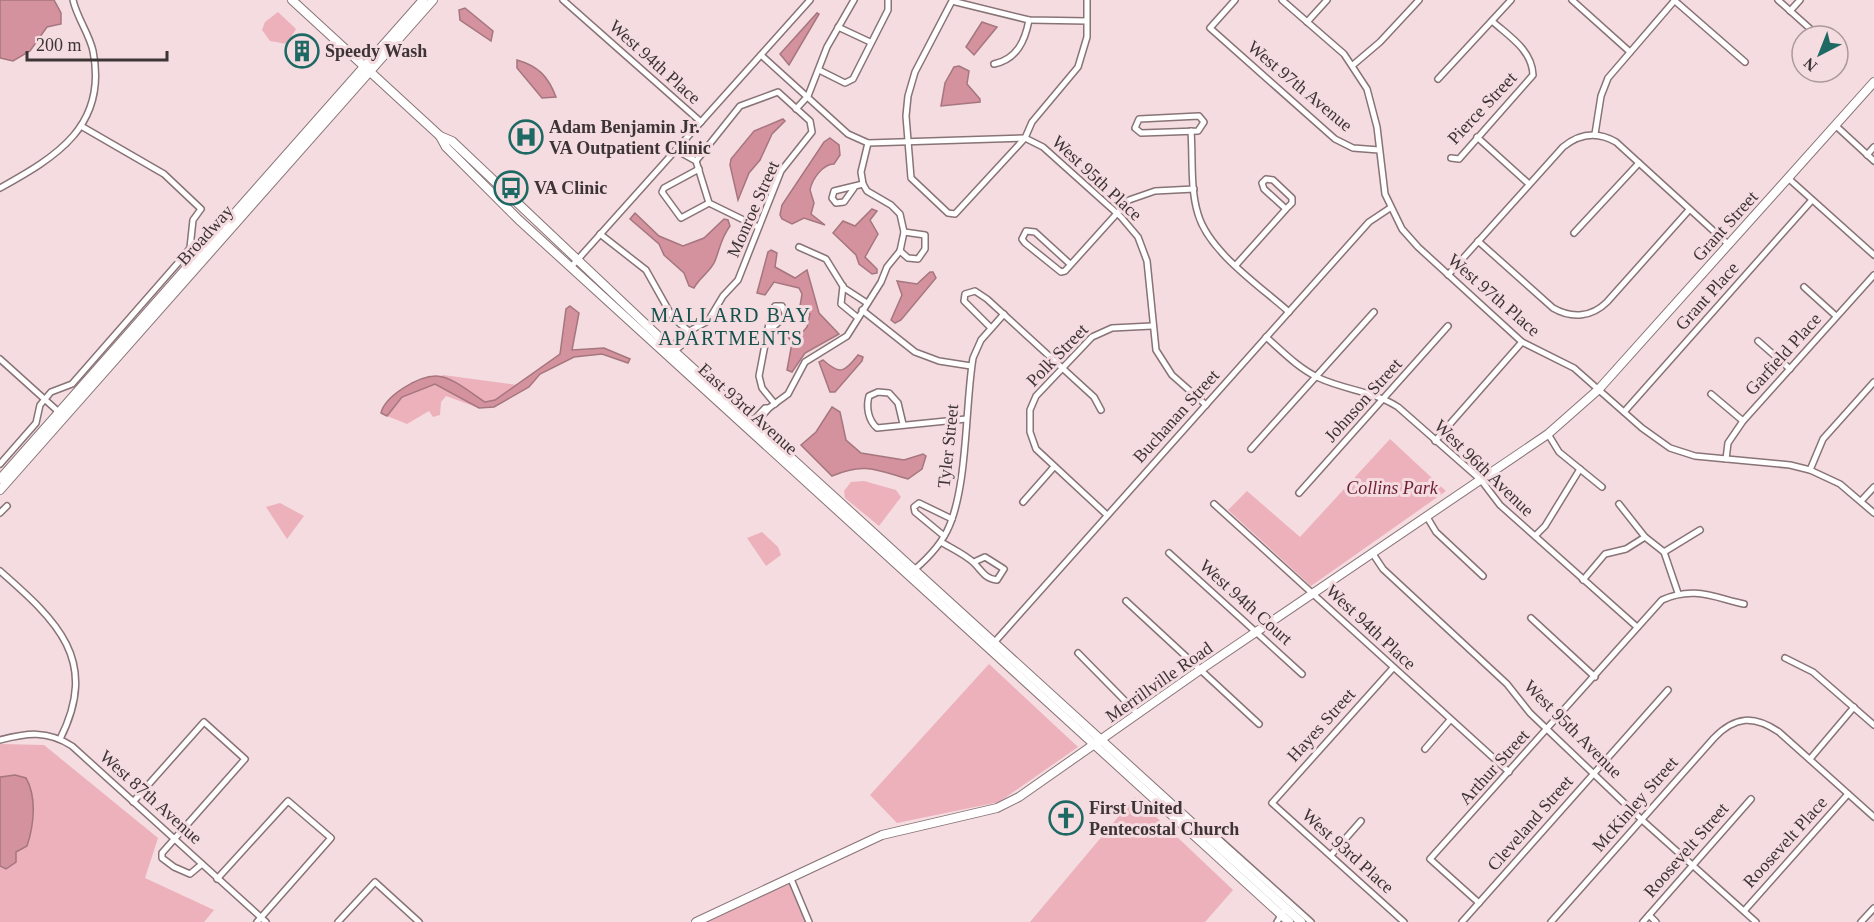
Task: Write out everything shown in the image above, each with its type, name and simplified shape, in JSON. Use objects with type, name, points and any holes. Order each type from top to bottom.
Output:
[{"type":"main road","name":"Broadway","points":[[367,70],[423,0]]},
{"type":"main road","name":"Broadway","points":[[0,490],[62,415],[367,70],[433,0]]},
{"type":"main road","name":"Broadway","points":[[0,479],[62,415]]},
{"type":"street","points":[[67,0],[75,8]]},
{"type":"street","points":[[0,188],[51,159],[65,147],[81,126],[93,94],[95,68],[87,32],[73,0]]},
{"type":"street","name":"East 93rd Avenue","points":[[292,0],[440,136],[452,141],[574,264],[1202,838],[1281,915]]},
{"type":"street","name":"West 94th Place","points":[[563,0],[700,122]]},
{"type":"street","points":[[574,264],[810,0]]},
{"type":"street","points":[[696,161],[740,106],[778,92],[785,96],[796,109],[807,96],[838,27],[854,0]]},
{"type":"street","points":[[819,70],[845,83],[853,79],[888,10],[888,0]]},
{"type":"street","points":[[1087,0],[1087,21],[1087,37],[1078,67],[1032,122],[1025,138],[955,214],[948,213],[911,178],[907,106],[915,72],[947,15],[952,1],[1029,20],[1087,21]]},
{"type":"street","name":"West 97th Avenue","points":[[1235,0],[1209,28],[1335,139],[1353,148],[1379,150]]},
{"type":"street","name":"West 97th Place","points":[[1282,0],[1353,65],[1367,89],[1374,108],[1381,177],[1390,208],[1410,239],[1522,342],[1574,368],[1670,448],[1695,456],[1790,465],[1810,470],[1832,479],[1874,513]]},
{"type":"street","points":[[1307,22],[1327,0]]},
{"type":"street","points":[[1353,65],[1380,42],[1419,0]]},
{"type":"street","points":[[1438,79],[1511,0]]},
{"type":"street","points":[[1572,0],[1630,52]]},
{"type":"street","points":[[1596,134],[1601,96],[1608,78],[1674,0],[1745,62]]},
{"type":"street","points":[[1778,0],[1805,24]]},
{"type":"street","points":[[1790,11],[1800,0]]},
{"type":"street","points":[[994,64],[1005,61],[1025,40],[1029,20]]},
{"type":"street","name":"Pierce Street","points":[[1451,158],[1459,159],[1533,75],[1532,62],[1525,51],[1492,21]]},
{"type":"street","points":[[838,27],[870,42]]},
{"type":"street","points":[[761,55],[807,96]]},
{"type":"street","name":"Grant Street","points":[[1599,389],[1874,82]]},
{"type":"street","name":"West 95th Place","points":[[807,96],[848,134],[868,143],[909,144],[1025,138],[1043,147],[1116,213],[1138,237],[1147,261],[1156,350],[1166,368],[1206,405]]},
{"type":"street","name":"Monroe Street","points":[[671,352],[682,345],[690,332],[708,321],[723,296],[738,280],[782,171],[812,132],[810,121],[796,109]]},
{"type":"street","points":[[1199,116],[1204,123],[1203,127],[1191,131],[1141,133],[1135,125],[1139,119],[1199,116]]},
{"type":"street","points":[[1835,125],[1874,160]]},
{"type":"street","points":[[0,464],[36,423],[38,410],[45,399],[54,390],[72,384],[184,256],[190,248],[194,220],[201,209],[164,174],[81,126]]},
{"type":"street","points":[[1191,131],[1197,212],[1205,232],[1236,265],[1289,312]]},
{"type":"street","points":[[1448,274],[1570,141],[1596,134],[1616,142],[1729,245]]},
{"type":"street","points":[[1477,137],[1529,184]]},
{"type":"street","points":[[752,425],[788,394],[805,362],[847,336],[897,253],[904,232],[900,214],[891,205],[867,190],[863,184],[861,172],[868,143]]},
{"type":"street","points":[[1867,154],[1874,147]]},
{"type":"street","points":[[676,150],[696,161],[709,203],[758,227]]},
{"type":"street","points":[[1574,233],[1639,163]]},
{"type":"street","points":[[699,169],[664,188],[662,192],[681,218],[709,203]]},
{"type":"street","points":[[1788,178],[1874,255]]},
{"type":"street","points":[[1236,265],[1292,203],[1292,198],[1273,180],[1266,179],[1262,183],[1264,189],[1286,209]]},
{"type":"street","points":[[854,188],[863,184]]},
{"type":"street","points":[[1070,264],[1035,232],[1026,231],[1024,243],[1056,271],[1065,271],[1129,200],[1145,193],[1194,189]]},
{"type":"street","name":"Grant Place","points":[[1624,412],[1812,200]]},
{"type":"street","name":"Buchanan Street","points":[[991,646],[1369,222],[1390,208]]},
{"type":"street","points":[[1478,241],[1553,308],[1569,315],[1579,315],[1598,310],[1607,302],[1689,210]]},
{"type":"street","points":[[897,253],[918,259],[925,249],[925,234],[904,232]]},
{"type":"street","points":[[600,234],[646,270],[674,318],[690,332]]},
{"type":"street","points":[[799,248],[826,259],[843,286],[867,303]]},
{"type":"street","name":"Garfield Place","points":[[1726,459],[1728,443],[1743,421],[1874,275]]},
{"type":"street","points":[[843,286],[841,304],[858,318]]},
{"type":"street","points":[[1804,287],[1836,316]]},
{"type":"street","points":[[991,328],[964,301],[965,294],[971,291],[978,292],[1094,398],[1101,410]]},
{"type":"street","points":[[767,333],[786,315],[782,306],[772,309],[767,333],[759,376],[762,388],[775,404]]},
{"type":"street","points":[[862,310],[915,352],[939,362],[971,366]]},
{"type":"street","points":[[1251,449],[1374,312]]},
{"type":"street","name":"Tyler Street","points":[[911,573],[942,539],[952,519],[958,496],[971,366],[976,349],[1004,315]]},
{"type":"street","name":"Polk Street","points":[[1053,468],[1036,450],[1030,432],[1030,410],[1036,396],[1084,344],[1101,331],[1152,326]]},
{"type":"street","name":"Johnson Street","points":[[1299,493],[1448,326]]},
{"type":"street","name":"West 96th Avenue","points":[[1266,337],[1299,366],[1317,377],[1384,399],[1481,480],[1500,505],[1637,627]]},
{"type":"street","points":[[1758,341],[1790,369]]},
{"type":"street","points":[[1435,441],[1522,342]]},
{"type":"street","points":[[0,359],[62,415]]},
{"type":"street","points":[[1810,470],[1823,439],[1874,382]]},
{"type":"street","name":"Merrillville Road","points":[[696,922],[882,835],[1008,803],[1548,434],[1599,389]]},
{"type":"street","points":[[903,424],[898,403],[888,393],[878,392],[869,396],[868,411],[876,428],[966,419]]},
{"type":"street","points":[[1711,394],[1743,421]]},
{"type":"street","points":[[1548,434],[1559,452],[1602,487]]},
{"type":"street","points":[[1023,502],[1053,468],[1107,515]]},
{"type":"street","points":[[1535,537],[1580,470]]},
{"type":"street","points":[[1861,501],[1874,487]]},
{"type":"street","points":[[952,519],[919,503],[914,507],[915,512],[942,539],[974,562],[980,572],[997,580],[1004,569],[985,557],[974,562]]},
{"type":"street","name":"West 94th Place","points":[[1214,504],[1509,772]]},
{"type":"street","points":[[1619,504],[1645,537],[1664,552],[1678,592],[1691,591],[1744,604]]},
{"type":"street","points":[[0,513],[7,506]]},
{"type":"street","points":[[1427,517],[1437,532],[1483,576]]},
{"type":"street","points":[[1664,552],[1700,530]]},
{"type":"street","points":[[1583,580],[1605,554],[1626,549],[1645,537]]},
{"type":"street","name":"West 94th Court","points":[[1169,553],[1302,674]]},
{"type":"street","name":"West 95th Avenue","points":[[1373,554],[1383,569],[1507,684],[1547,730],[1594,772],[1642,820],[1756,922]]},
{"type":"street","points":[[0,571],[41,609],[64,640],[71,654],[77,678],[71,713],[60,738],[26,733],[0,740]]},
{"type":"street","name":"Arthur Street","points":[[1479,903],[1430,859],[1662,600],[1678,592]]},
{"type":"street","points":[[1126,601],[1259,724]]},
{"type":"street","points":[[1532,618],[1595,677]]},
{"type":"street","points":[[1078,653],[1138,714]]},
{"type":"street","points":[[1785,658],[1813,672],[1874,725]]},
{"type":"street","name":"Hayes Street","points":[[1272,803],[1393,668]]},
{"type":"street","name":"Cleveland Street","points":[[1462,922],[1668,690]]},
{"type":"street","points":[[1854,707],[1810,759],[1874,818]]},
{"type":"street","points":[[1425,749],[1450,720]]},
{"type":"street","name":"McKinley Street","points":[[1551,922],[1722,729],[1738,721],[1763,721],[1810,759]]},
{"type":"street","points":[[133,802],[204,722],[245,759],[162,853],[162,858],[174,867],[190,874],[202,864]]},
{"type":"street","name":"West 87th Avenue","points":[[60,738],[202,864],[261,921]]},
{"type":"street","name":"Roosevelt Place","points":[[1744,911],[1848,794]]},
{"type":"street","name":"Roosevelt Street","points":[[1642,922],[1751,799]]},
{"type":"street","points":[[217,879],[288,801],[331,838],[261,921]]},
{"type":"street","name":"West 93rd Place","points":[[1272,803],[1404,922]]},
{"type":"street","points":[[1331,855],[1361,821]]},
{"type":"street","points":[[1202,838],[1212,833],[1311,922]]},
{"type":"street","points":[[791,879],[809,922]]},
{"type":"street","points":[[338,922],[375,882],[418,922]]},
{"type":"street","points":[[1861,922],[1874,908]]},
{"type":"street","points":[[1281,915],[1289,922]]},
{"type":"street","points":[[1281,915],[1301,922]]},
{"type":"street","points":[[1648,915],[1656,922]]},
{"type":"green space","points":[[278,12],[296,29],[287,44],[270,41],[262,30],[265,22]]},
{"type":"green space","points":[[443,375],[518,385],[495,401],[485,402],[440,377]]},
{"type":"green space","points":[[435,384],[479,408],[446,396],[441,402],[440,415],[433,417],[429,411],[407,424],[387,416],[402,397]]},
{"type":"green space","name":"Collins Park","points":[[1390,439],[1446,491],[1311,586],[1228,510],[1247,491],[1300,537]]},
{"type":"green space","points":[[864,481],[896,490],[901,497],[879,526],[845,498],[844,491],[851,482]]},
{"type":"green space","points":[[280,503],[304,516],[287,539],[266,507]]},
{"type":"green space","points":[[762,532],[778,547],[781,555],[766,566],[747,538]]},
{"type":"green space","points":[[989,664],[1078,747],[999,802],[897,823],[870,795]]},
{"type":"green space","points":[[0,744],[44,745],[158,838],[145,878],[214,910],[204,922],[0,922]]},
{"type":"green space","points":[[1135,797],[1233,890],[1205,922],[1030,922]]},
{"type":"green space","points":[[791,879],[809,922],[698,922]]},
{"type":"shaded area","points":[[0,0],[54,0],[61,13],[61,24],[47,27],[30,51],[13,61],[0,58]]},
{"type":"shaded area","points":[[465,8],[493,31],[491,41],[460,20],[459,10]]},
{"type":"shaded area","points":[[817,13],[819,14],[789,65],[780,54]]},
{"type":"shaded area","points":[[982,22],[997,27],[974,55],[966,47]]},
{"type":"shaded area","points":[[517,60],[531,65],[541,73],[556,97],[542,98],[517,68]]},
{"type":"shaded area","points":[[959,66],[969,71],[967,84],[980,102],[941,106],[945,83],[954,67]]},
{"type":"shaded area","points":[[783,119],[785,121],[772,134],[760,160],[749,173],[738,200],[730,165],[731,159],[754,131]]},
{"type":"shaded area","points":[[830,138],[839,145],[840,155],[834,164],[819,173],[810,190],[814,203],[811,214],[825,225],[804,218],[792,224],[782,219],[780,215],[782,205],[824,142]]},
{"type":"shaded area","points":[[872,209],[877,211],[870,220],[878,234],[865,257],[877,269],[877,273],[872,274],[859,264],[856,255],[833,233],[843,221],[855,226]]},
{"type":"shaded area","points":[[635,213],[659,236],[683,246],[704,238],[724,219],[728,220],[730,226],[713,265],[694,288],[689,286],[684,273],[664,255],[659,244],[630,219]]},
{"type":"shaded area","points":[[771,250],[777,253],[775,267],[795,278],[807,270],[819,313],[839,334],[805,353],[792,372],[787,370],[792,343],[788,337],[797,339],[807,327],[810,314],[800,306],[802,294],[799,288],[774,282],[765,295],[757,293],[768,252]]},
{"type":"shaded area","points":[[933,272],[936,278],[901,320],[895,323],[891,320],[902,295],[897,281],[917,284]]},
{"type":"shaded area","points":[[570,306],[579,313],[572,350],[604,348],[630,359],[628,363],[602,354],[574,357],[540,374],[529,387],[494,407],[479,408],[435,384],[402,397],[387,416],[381,413],[389,400],[403,388],[420,379],[436,376],[455,382],[485,402],[495,400],[560,354],[566,309]]},
{"type":"shaded area","points":[[858,355],[863,357],[862,361],[835,392],[830,392],[819,362],[823,360],[834,368],[842,370]]},
{"type":"shaded area","points":[[832,407],[840,412],[846,440],[861,453],[904,460],[923,454],[926,456],[922,469],[908,479],[879,470],[862,468],[832,476],[801,445],[816,432]]},
{"type":"shaded area","points":[[15,775],[26,778],[32,794],[33,820],[27,846],[16,852],[16,862],[6,869],[0,866],[0,777]]},
{"type":"place","name":"Speedy Wash","points":[[302,51]]},
{"type":"place","name":"Adam Benjamin Jr. VA Outpatient Clinic","points":[[526,137]]},
{"type":"place","name":"VA Clinic","points":[[511,188]]},
{"type":"place","name":"First United Pentecostal Church","points":[[1066,818]]},
{"type":"district","name":"MALLARD BAY APARTMENTS","points":[[731,326]]}]
